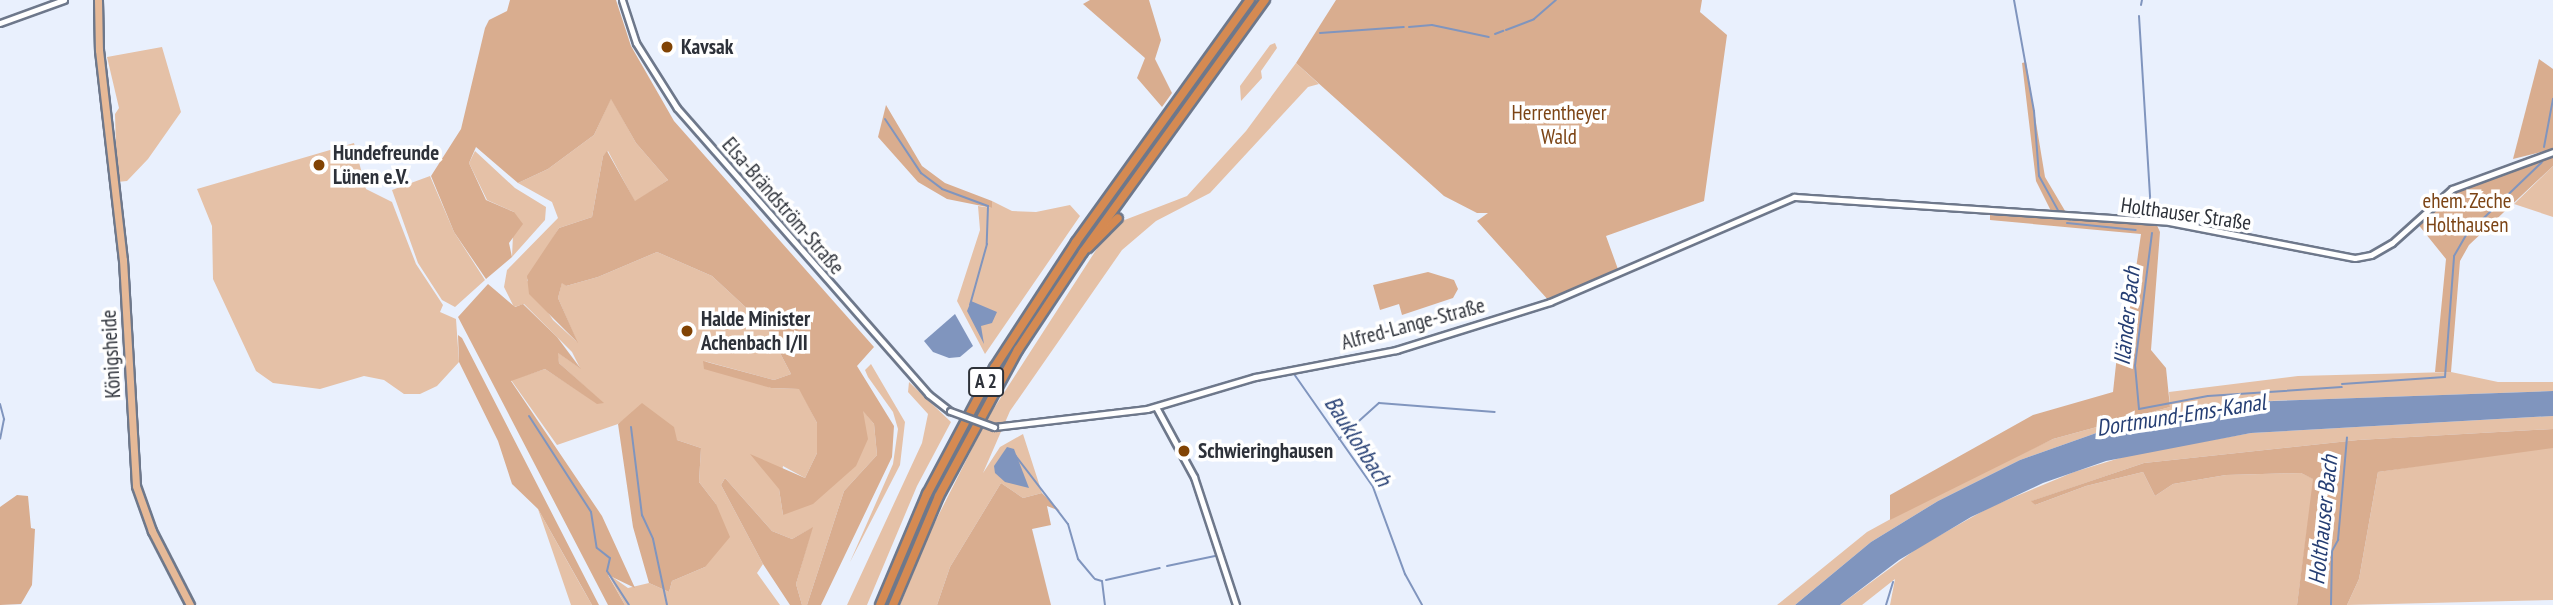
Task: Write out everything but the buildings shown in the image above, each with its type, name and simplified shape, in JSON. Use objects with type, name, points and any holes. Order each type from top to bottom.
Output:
[{"type":"highway","name":"A 2","points":[[880,605],[927,494],[993,368],[1091,220],[1251,0]]},
{"type":"highway","name":"A 2","points":[[893,605],[939,496],[982,414],[1083,251],[1265,0]]},
{"type":"highway","points":[[1083,251],[1118,218]]},
{"type":"main road","name":"Königsheide","points":[[98,0],[104,91],[123,260],[136,486],[152,531],[190,605]]},
{"type":"street","points":[[0,23],[64,0]]},
{"type":"street","name":"Elsa-Brändström-Straße","points":[[622,0],[636,43],[677,108],[928,394],[950,411],[994,427]]},
{"type":"street","name":"Holthauser Straße","points":[[1783,200],[1794,197],[2159,221],[2355,258],[2371,256],[2392,243],[2452,189],[2553,152]]},
{"type":"street","name":"Alfred-Lange-Straße","points":[[994,427],[1156,407],[1255,377],[1386,352],[1550,302],[1783,200]]},
{"type":"street","points":[[1156,407],[1194,477],[1236,605]]},
{"type":"shaded area","points":[[1275,43],[1277,48],[1261,71],[1262,78],[1241,101],[1240,86],[1270,45]]},
{"type":"shaded area","points":[[162,47],[181,112],[148,159],[127,181],[117,182],[115,114],[119,108],[107,57]]},
{"type":"shaded area","points":[[1296,63],[1319,84],[1308,87],[1210,193],[1156,221],[1122,250],[1010,411],[983,473],[1000,447],[1023,434],[1042,493],[1023,498],[1001,483],[950,567],[937,605],[900,605],[931,530],[987,419],[1098,247],[1122,221],[1187,196],[1246,131]]},
{"type":"shaded area","points":[[611,98],[636,143],[668,180],[635,202],[608,151],[603,156],[592,217],[559,228],[527,280],[553,320],[577,342],[558,298],[562,282],[566,286],[598,277],[657,252],[712,276],[766,326],[791,374],[774,380],[704,361],[771,388],[800,389],[817,423],[817,453],[805,478],[783,466],[779,489],[783,515],[862,409],[874,424],[877,455],[844,491],[807,605],[802,605],[796,584],[812,528],[792,539],[772,531],[725,478],[721,485],[763,564],[757,573],[780,605],[625,605],[608,574],[628,588],[649,583],[669,592],[672,581],[705,567],[716,504],[699,482],[701,448],[677,440],[633,413],[618,424],[557,445],[511,380],[545,369],[597,403],[603,403],[559,363],[557,352],[580,368],[572,352],[524,304],[514,307],[504,287],[507,270],[558,218],[552,202],[518,183],[548,169],[594,135]]},
{"type":"shaded area","points":[[354,143],[366,189],[392,202],[416,264],[443,305],[440,312],[456,319],[459,362],[437,386],[420,394],[404,394],[384,380],[364,376],[320,389],[273,383],[256,371],[213,279],[212,226],[197,189]]},
{"type":"shaded area","points":[[475,151],[515,188],[546,207],[545,220],[512,257],[514,212],[487,200],[469,163]]},
{"type":"shaded area","points":[[2553,166],[2553,217],[2514,204]]},
{"type":"shaded area","points":[[430,176],[454,232],[485,280],[455,307],[442,300],[418,263],[392,190]]},
{"type":"shaded area","points":[[992,201],[1012,211],[1036,212],[1070,205],[1080,216],[985,354],[957,301],[980,230],[978,206],[992,208]]},
{"type":"shaded area","points":[[871,364],[905,422],[900,465],[850,562],[893,464],[898,429],[893,412],[865,370]]},
{"type":"shaded area","points":[[2451,372],[2498,382],[2553,382],[2553,391],[2269,401],[2207,408],[2102,431],[2020,460],[1938,501],[1871,542],[1795,605],[1777,605],[1867,532],[1938,493],[2053,439],[2170,407],[2169,392],[2298,376]]},
{"type":"shaded area","points":[[909,382],[951,422],[917,486],[867,605],[847,605],[922,443],[928,414],[908,392]]},
{"type":"shaded area","points":[[2553,416],[2553,429],[2358,440],[2144,463],[2032,501],[2035,505],[2086,486],[2143,472],[2155,496],[2173,484],[2226,475],[2301,473],[2314,479],[2297,605],[1890,605],[1895,579],[1862,605],[1840,605],[1919,547],[1990,507],[2074,472],[2133,454],[2251,433]]},
{"type":"shaded area","points":[[2535,448],[2553,448],[2553,600],[2347,605],[2359,579],[2378,472]]},
{"type":"shaded area","points":[[538,509],[580,584],[592,605],[571,605]]},
{"type":"green space","points":[[510,0],[616,0],[631,46],[674,121],[874,347],[857,366],[894,426],[892,457],[821,605],[807,605],[844,491],[877,455],[874,424],[863,411],[868,439],[856,466],[813,504],[783,515],[779,489],[750,454],[805,478],[817,453],[817,423],[799,389],[771,388],[704,369],[703,361],[774,380],[791,374],[766,326],[712,276],[657,252],[598,277],[566,286],[562,283],[558,298],[578,343],[529,294],[527,276],[559,228],[592,217],[603,156],[607,151],[635,201],[668,180],[636,143],[611,99],[594,135],[548,169],[518,183],[476,147],[469,163],[486,200],[514,212],[523,224],[509,243],[512,257],[486,279],[454,232],[431,176],[461,129],[485,28],[489,20],[507,11]]},
{"type":"green space","points":[[1090,0],[1149,0],[1161,40],[1155,59],[1172,93],[1162,107],[1137,78],[1145,58],[1083,4]]},
{"type":"green space","name":"Herrentheyer Wald","points":[[1336,0],[1702,0],[1700,12],[1727,35],[1704,201],[1606,236],[1619,272],[1550,302],[1477,221],[1488,213],[1477,213],[1444,196],[1296,63]]},
{"type":"green space","points":[[2539,59],[2553,69],[2553,149],[2513,159]]},
{"type":"green space","points":[[2026,62],[2045,177],[2071,221],[2155,221],[2160,232],[2151,350],[2166,368],[2170,407],[2053,439],[1890,520],[1890,495],[2033,415],[2113,392],[2118,346],[2131,303],[2141,234],[1990,220],[1990,215],[2055,219],[2036,181],[2022,63]]},
{"type":"green space","points":[[886,105],[922,166],[945,183],[992,201],[992,208],[947,199],[918,182],[878,137]]},
{"type":"green space","name":"ehem. Zeche Holthausen","points":[[2553,154],[2553,166],[2469,245],[2460,261],[2451,372],[2435,372],[2446,259],[2417,223],[2453,190]]},
{"type":"green space","points":[[1428,272],[1454,280],[1458,289],[1453,298],[1402,315],[1399,304],[1380,310],[1373,285]]},
{"type":"green space","points":[[488,284],[515,307],[523,304],[557,337],[581,369],[558,353],[559,363],[604,403],[597,404],[545,369],[511,381],[602,516],[635,588],[608,575],[625,605],[608,605],[458,317]]},
{"type":"green space","points":[[458,335],[462,338],[599,605],[592,605],[538,509],[512,484],[498,441],[459,362]]},
{"type":"green space","points":[[642,403],[674,427],[677,440],[701,448],[699,482],[716,504],[730,537],[705,567],[672,581],[669,592],[649,583],[633,527],[618,424]]},
{"type":"green space","points":[[2553,429],[2553,448],[2378,472],[2359,579],[2347,605],[2297,605],[2313,479],[2301,473],[2226,475],[2173,484],[2155,496],[2143,472],[2086,486],[2035,505],[2031,501],[2144,463],[2358,440]]},
{"type":"green space","points":[[725,478],[772,531],[792,539],[813,527],[796,584],[802,605],[790,605],[763,564],[721,485]]},
{"type":"green space","points":[[1001,483],[1023,498],[1042,493],[1060,511],[1047,506],[1051,525],[1032,529],[1051,605],[937,605],[950,567]]},
{"type":"green space","points":[[17,495],[28,496],[31,528],[35,529],[32,585],[21,604],[0,605],[0,507]]},
{"type":"water","points":[[971,301],[997,312],[992,323],[981,326],[984,344],[967,311]]},
{"type":"water","points":[[955,314],[973,346],[960,357],[949,358],[933,352],[924,341]]},
{"type":"water","points":[[2553,391],[2553,416],[2251,433],[2106,461],[2043,483],[1971,517],[1899,560],[1840,605],[1795,605],[1871,542],[1938,501],[2020,460],[2102,431],[2247,402]]},
{"type":"water","points":[[1007,447],[1014,449],[1029,488],[1005,482],[995,473],[994,466]]},
{"type":"waterway","points":[[1506,30],[1534,19],[1556,0]]},
{"type":"waterway","name":"Iländer Bach","points":[[2014,0],[2034,111],[2039,176],[2058,210]]},
{"type":"waterway","points":[[2141,5],[2142,0]]},
{"type":"waterway","points":[[2139,16],[2151,214]]},
{"type":"waterway","points":[[1409,27],[1432,25],[1489,37]]},
{"type":"waterway","points":[[1320,33],[1404,27]]},
{"type":"waterway","points":[[1495,34],[1503,31]]},
{"type":"waterway","name":"Holthauser Bach","points":[[2544,147],[2553,99]]},
{"type":"waterway","points":[[885,119],[921,173],[942,189],[988,206],[987,244],[970,305]]},
{"type":"waterway","name":"Holthauser Bach","points":[[2342,384],[2445,377],[2454,256],[2466,235],[2542,162]]},
{"type":"waterway","name":"Iländer Bach","points":[[2067,223],[2136,230]]},
{"type":"waterway","name":"Iländer Bach","points":[[2152,233],[2135,365],[2139,409],[2208,396],[2342,387]]},
{"type":"waterway","name":"Bauklohbach","points":[[1294,374],[1373,487],[1405,574],[1422,605]]},
{"type":"waterway","points":[[1339,439],[1379,403],[1495,412]]},
{"type":"waterway","points":[[0,404],[4,419],[0,439]]},
{"type":"waterway","points":[[529,416],[591,512],[597,548],[610,558],[607,571],[629,605]]},
{"type":"waterway","points":[[631,427],[642,515],[653,539],[667,605]]},
{"type":"waterway","name":"Holthauser Bach","points":[[2331,605],[2332,551],[2338,540],[2347,437]]},
{"type":"waterway","points":[[1015,455],[1068,524],[1078,559],[1094,578]]},
{"type":"waterway","points":[[1167,566],[1215,556]]},
{"type":"waterway","points":[[1106,580],[1160,568]]},
{"type":"waterway","points":[[1095,579],[1102,581],[1105,605]]},
{"type":"waterway","points":[[1886,605],[1893,582]]},
{"type":"place","name":"Kavsak","points":[[667,47]]},
{"type":"place","name":"Hundefreunde Lünen e.V.","points":[[319,165]]},
{"type":"place","name":"Halde Minister Achenbach I/II","points":[[687,331]]},
{"type":"place","name":"Schwieringhausen","points":[[1184,451]]},
{"type":"water label","name":"Dortmund-Ems-Kanal","points":[[2181,415]]}]
